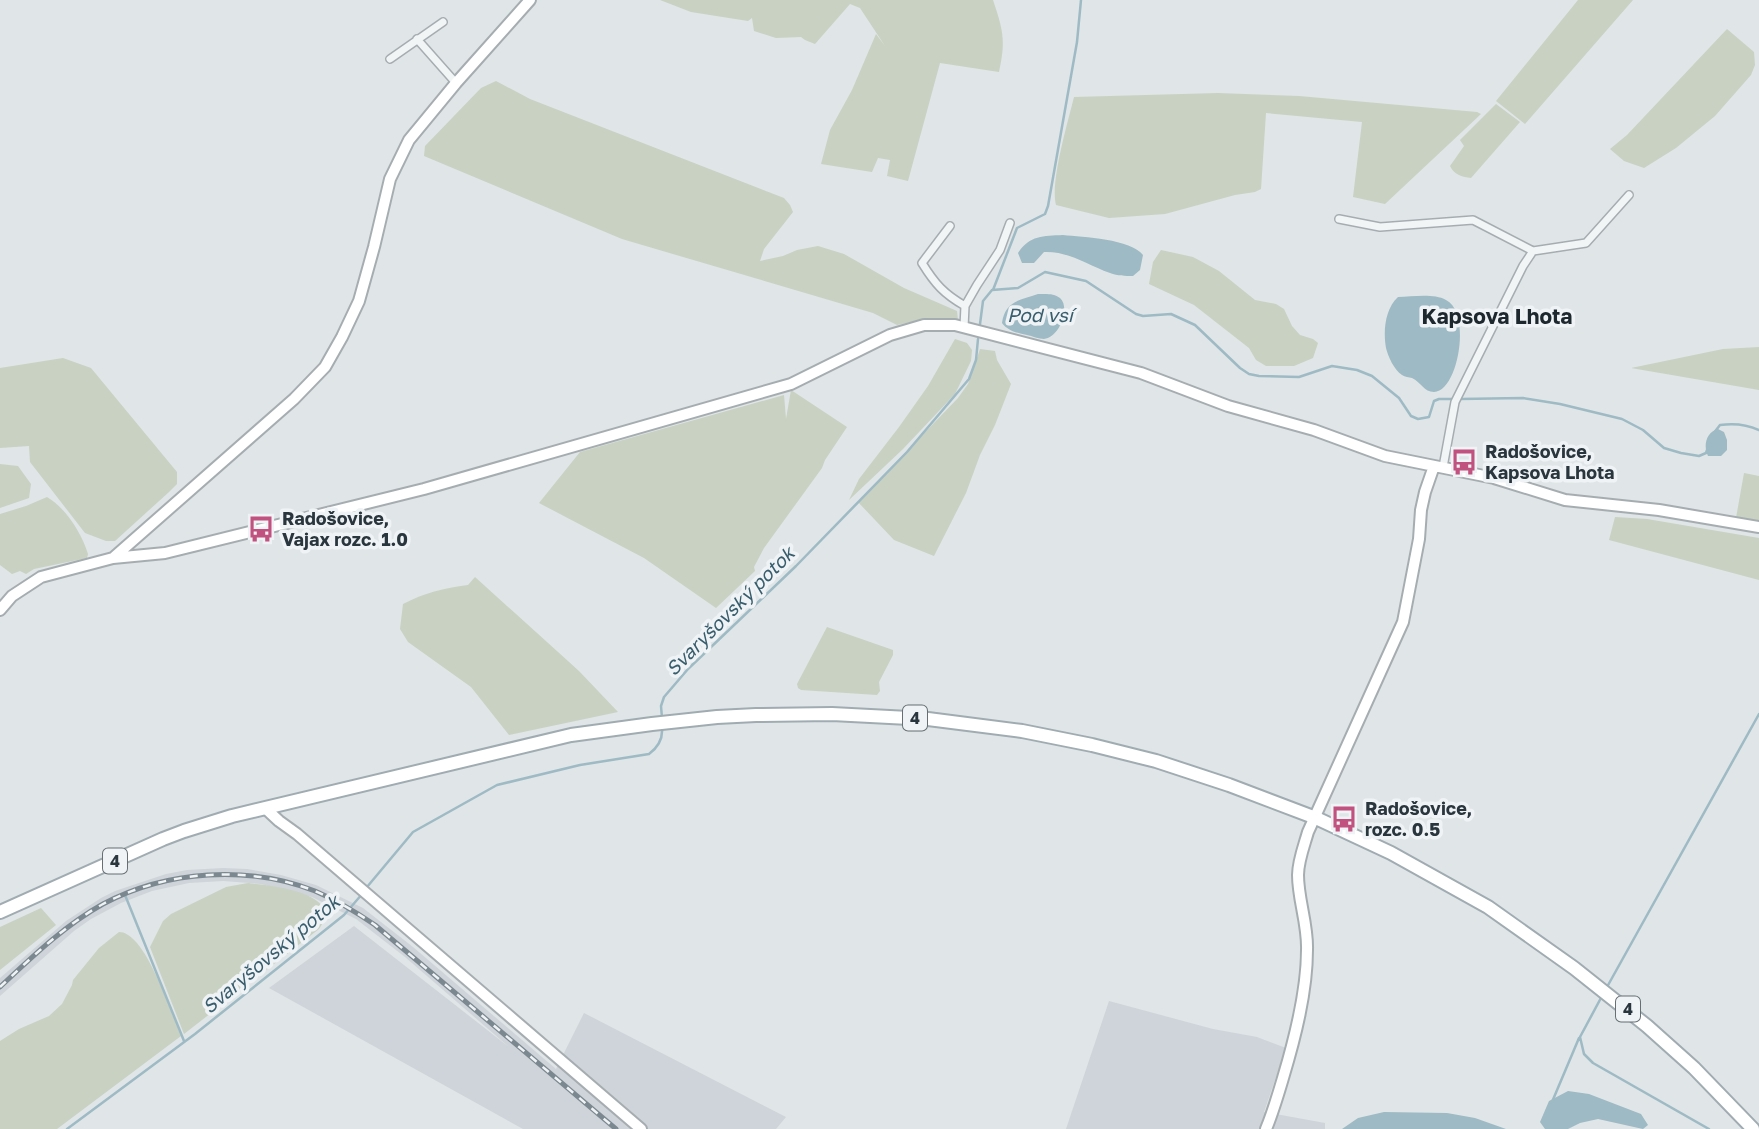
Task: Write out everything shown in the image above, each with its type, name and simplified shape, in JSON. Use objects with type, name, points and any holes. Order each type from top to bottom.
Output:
[{"type":"main road","name":"4","points":[[0,912],[184,831],[265,808],[571,735],[669,722],[756,715],[832,714],[928,719],[1022,731],[1156,761],[1316,818],[1391,853],[1488,907],[1618,1001],[1694,1068],[1753,1129]]},
{"type":"street","points":[[113,558],[294,399],[325,367],[359,300],[390,179],[409,140],[530,0]]},
{"type":"street","points":[[390,59],[443,22]]},
{"type":"street","points":[[417,39],[456,83]]},
{"type":"street","points":[[1339,219],[1380,227],[1473,220],[1533,251],[1586,243],[1629,195]]},
{"type":"street","points":[[964,327],[965,306],[1000,250],[1010,223]]},
{"type":"street","points":[[950,226],[922,263],[946,295],[965,306]]},
{"type":"street","points":[[1266,1129],[1295,1039],[1301,1006],[1308,952],[1298,873],[1308,832],[1403,622],[1419,539],[1423,501],[1438,466],[1457,398],[1533,251]]},
{"type":"street","points":[[0,610],[12,596],[41,576],[113,558],[165,553],[424,489],[791,384],[890,335],[924,325],[955,325],[1140,373],[1228,406],[1314,430],[1385,456],[1494,478],[1564,500],[1660,510],[1759,527]]},
{"type":"street","points":[[265,808],[641,1129]]},
{"type":"shaded area","points":[[223,868],[281,875],[316,885],[363,908],[556,1069],[584,1013],[786,1117],[776,1129],[523,1129],[269,988],[354,926],[509,1047],[405,957],[356,919],[312,897],[261,884],[223,881],[189,883],[152,891],[121,903],[74,931],[0,996],[0,978],[66,921],[101,898],[166,874]]},
{"type":"shaded area","points":[[1109,1001],[1213,1029],[1257,1037],[1286,1048],[1264,1112],[1325,1123],[1325,1129],[1066,1129]]},
{"type":"green space","points":[[660,0],[993,0],[1002,35],[999,72],[940,63],[908,181],[887,176],[890,160],[878,158],[872,172],[821,164],[830,130],[852,90],[876,34],[885,46],[860,8],[850,4],[815,44],[801,37],[776,38],[754,31],[752,18],[748,21],[691,12]]},
{"type":"green space","points":[[1578,0],[1633,0],[1525,124],[1496,101]]},
{"type":"green space","points":[[1727,29],[1754,52],[1755,65],[1751,75],[1715,116],[1676,148],[1644,168],[1624,161],[1610,149],[1627,135]]},
{"type":"green space","points":[[496,81],[530,99],[784,198],[793,212],[764,249],[760,261],[818,246],[844,254],[904,288],[957,311],[958,320],[920,320],[897,325],[873,313],[622,239],[424,156],[425,146],[481,88]]},
{"type":"green space","points":[[1218,93],[1299,96],[1481,114],[1385,204],[1353,197],[1362,122],[1266,113],[1261,189],[1255,192],[1165,214],[1109,218],[1056,205],[1057,167],[1074,97]]},
{"type":"green space","points":[[1496,104],[1520,122],[1471,178],[1459,175],[1450,166],[1464,146],[1460,140]]},
{"type":"green space","points":[[1161,250],[1193,257],[1219,271],[1255,300],[1276,304],[1284,309],[1300,335],[1318,343],[1313,358],[1294,366],[1266,366],[1256,360],[1249,348],[1194,305],[1149,284],[1153,262]]},
{"type":"green space","points":[[955,339],[967,343],[972,350],[971,361],[955,394],[903,449],[849,500],[859,479],[928,386]]},
{"type":"green space","points":[[1759,347],[1759,390],[1631,368],[1723,349]]},
{"type":"green space","points":[[980,349],[995,351],[997,360],[1011,384],[966,493],[934,556],[894,540],[858,502],[958,398],[968,384]]},
{"type":"green space","points":[[63,358],[91,368],[177,472],[177,484],[115,541],[106,541],[85,533],[30,462],[29,446],[0,448],[0,368]]},
{"type":"green space","points":[[791,390],[847,427],[822,468],[764,548],[754,567],[755,571],[716,608],[644,558],[539,503],[580,452],[784,395],[786,419]]},
{"type":"green space","points":[[0,464],[18,466],[31,484],[29,498],[0,508]]},
{"type":"green space","points":[[1744,473],[1759,476],[1759,523],[1736,518]]},
{"type":"green space","points":[[47,497],[61,508],[72,522],[85,546],[87,558],[34,569],[26,574],[20,571],[12,574],[0,565],[0,514]]},
{"type":"green space","points":[[1615,517],[1647,519],[1759,538],[1759,580],[1609,540]]},
{"type":"green space","points":[[475,577],[579,671],[618,712],[509,735],[471,687],[408,642],[400,629],[403,604],[434,591],[468,585]]},
{"type":"green space","points":[[827,627],[893,650],[879,682],[880,691],[877,695],[798,688],[797,684]]},
{"type":"green space","points":[[248,883],[292,890],[314,899],[322,905],[324,921],[319,929],[184,1034],[150,947],[163,921],[171,914],[226,887]]},
{"type":"green space","points":[[41,908],[56,925],[0,970],[0,927]]},
{"type":"green space","points":[[119,932],[139,945],[148,959],[181,1036],[57,1129],[0,1129],[0,1041],[49,1016],[62,1004],[73,980],[99,948]]},
{"type":"water","points":[[1063,235],[1128,245],[1143,255],[1140,270],[1133,276],[1116,275],[1053,252],[1044,252],[1034,263],[1022,263],[1018,253],[1027,243],[1043,236]]},
{"type":"water","name":"Pod vsí","points":[[1038,294],[1055,295],[1063,303],[1062,322],[1054,334],[1040,339],[1013,331],[1002,323],[1010,306]]},
{"type":"water","points":[[1398,297],[1435,297],[1446,300],[1454,308],[1460,335],[1459,351],[1450,379],[1442,389],[1434,392],[1428,390],[1412,378],[1403,376],[1390,359],[1386,348],[1385,328],[1390,308]]},
{"type":"water","points":[[1718,429],[1724,432],[1727,450],[1721,456],[1708,456],[1707,440],[1711,433]]},
{"type":"water","points":[[1568,1091],[1589,1094],[1641,1114],[1648,1125],[1643,1129],[1598,1119],[1568,1129],[1545,1129],[1540,1122],[1549,1101]]},
{"type":"water","points":[[1384,1112],[1447,1113],[1475,1118],[1506,1129],[1342,1129],[1358,1118]]},
{"type":"waterway","points":[[993,290],[1017,228],[1045,214],[1048,206],[1077,42],[1081,0]]},
{"type":"waterway","name":"Svaryšovský potok","points":[[980,324],[983,301],[992,290],[1018,288],[1045,272],[1086,281],[1136,314],[1171,314],[1195,325],[1249,374],[1299,377],[1332,366],[1357,370],[1372,376],[1399,398],[1411,416],[1418,419],[1429,417],[1434,401],[1453,399]]},
{"type":"waterway","name":"Svaryšovský potok","points":[[662,718],[661,706],[664,697],[688,669],[796,566],[907,452],[969,379],[976,360],[978,339]]},
{"type":"waterway","name":"Svaryšovský potok","points":[[1460,399],[1523,398],[1560,404],[1622,419],[1643,430],[1664,448],[1699,456],[1707,450]]},
{"type":"waterway","name":"Svaryšovský potok","points":[[1713,434],[1720,425],[1725,424],[1745,425],[1759,430]]},
{"type":"waterway","points":[[1607,987],[1759,714]]},
{"type":"waterway","name":"Svaryšovský potok","points":[[367,887],[413,832],[497,785],[580,765],[649,754],[659,743],[662,728]]},
{"type":"waterway","name":"Svaryšovský potok","points":[[67,1129],[195,1034],[344,915],[363,893]]},
{"type":"waterway","points":[[125,895],[184,1041]]},
{"type":"waterway","points":[[1602,996],[1580,1037],[1584,1054],[1593,1063],[1709,1129]]},
{"type":"waterway","points":[[1552,1102],[1579,1038]]},
{"type":"railway","points":[[0,987],[75,922],[103,904],[128,893],[181,878],[208,875],[263,877],[315,891],[375,925],[616,1129]]},
{"type":"place","name":"Radošovice, Kapsova Lhota","points":[[1464,462]]},
{"type":"place","name":"Radošovice, Vajax rozc. 1.0","points":[[261,529]]},
{"type":"place","name":"Radošovice, rozc. 0.5","points":[[1344,819]]},
{"type":"district","name":"Kapsova Lhota","points":[[1497,317]]}]
